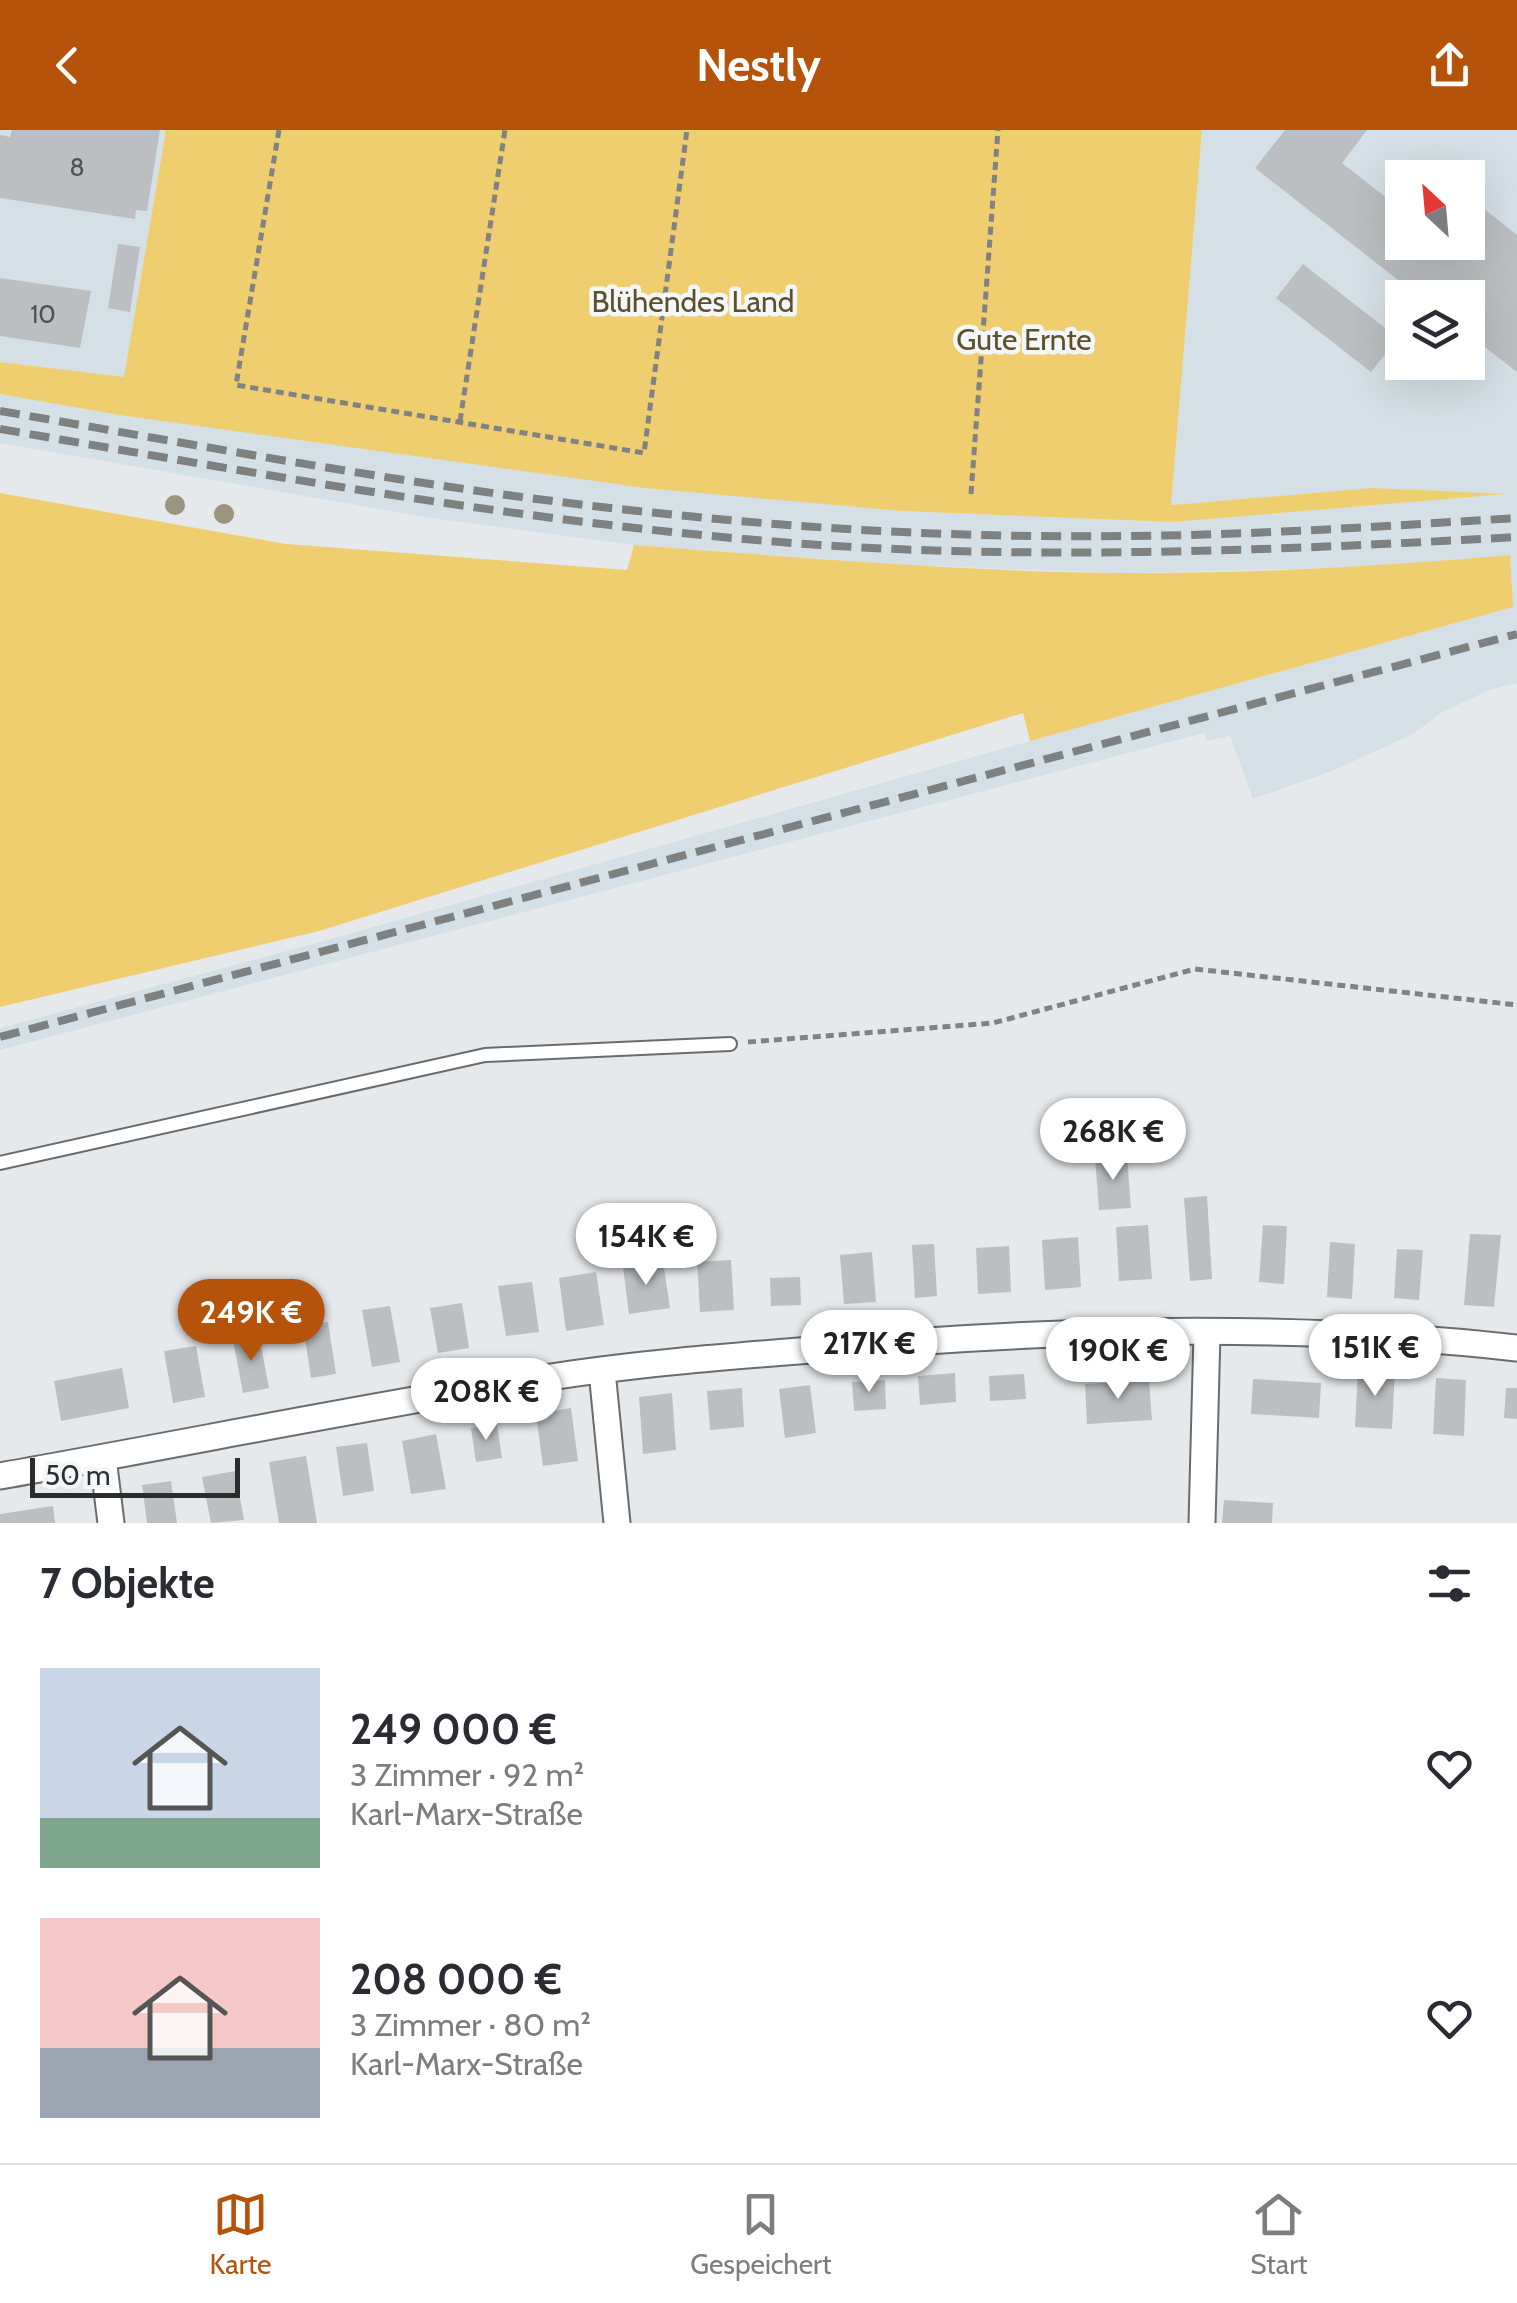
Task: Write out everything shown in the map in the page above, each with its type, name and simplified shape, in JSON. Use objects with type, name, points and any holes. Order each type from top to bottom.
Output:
[{"type":"street","points":[[1202,1523],[1207,1333]]},
{"type":"street","points":[[0,1476],[602,1370],[855,1346],[1027,1334],[1207,1333],[1420,1338],[1517,1348]]},
{"type":"street","points":[[602,1370],[617,1523]]},
{"type":"street","points":[[103,1458],[111,1523]]},
{"type":"lane","points":[[0,1163],[485,1055],[730,1044]]},
{"type":"path","points":[[279,130],[236,385],[644,453],[687,130]]},
{"type":"path","points":[[460,420],[505,130]]},
{"type":"path","points":[[972,494],[998,130]]},
{"type":"path","points":[[730,1044],[992,1023],[1196,970],[1517,1004]]},
{"type":"shaded area","points":[[0,130],[166,130],[124,378],[0,362]]},
{"type":"shaded area","points":[[1202,130],[1517,130],[1517,683],[1489,690],[1441,713],[1413,734],[1332,771],[1253,799],[1230,736],[1207,741],[1204,733],[0,1050],[0,1028],[324,941],[1513,607],[1510,555],[1368,567],[1125,573],[902,565],[634,545],[431,518],[0,443],[0,394],[119,415],[902,511],[1172,522],[1495,495],[1372,488],[1171,505]]},
{"type":"green space","points":[[166,130],[1202,130],[1171,505],[1372,488],[1507,494],[1172,522],[902,511],[645,488],[119,415],[0,394],[0,362],[124,377]]},
{"type":"green space","points":[[0,493],[286,544],[627,570],[634,545],[941,567],[1125,573],[1318,568],[1510,555],[1513,607],[1030,741],[1023,713],[319,931],[0,1007]]},
{"type":"building","points":[[12,130],[160,130],[147,211],[136,210],[135,219],[0,198],[0,135],[10,137]]},
{"type":"building","points":[[1285,130],[1367,130],[1342,163],[1385,197],[1385,260],[1485,260],[1485,210],[1517,235],[1517,372],[1485,347],[1485,280],[1398,280],[1255,168]]},
{"type":"building","points":[[118,244],[140,247],[130,312],[108,308]]},
{"type":"building","points":[[1303,264],[1385,328],[1385,354],[1371,372],[1276,298]]},
{"type":"building","points":[[0,278],[91,291],[80,348],[0,336]]},
{"type":"building","points":[[1127,1155],[1131,1208],[1099,1210],[1095,1158]]},
{"type":"building","points":[[1207,1196],[1212,1279],[1190,1281],[1184,1198]]},
{"type":"building","points":[[1148,1225],[1152,1279],[1119,1281],[1116,1227]]},
{"type":"building","points":[[1263,1225],[1287,1226],[1284,1284],[1259,1282]]},
{"type":"building","points":[[1470,1234],[1501,1235],[1494,1307],[1464,1305]]},
{"type":"building","points":[[1078,1237],[1081,1287],[1045,1290],[1042,1240]]},
{"type":"building","points":[[1330,1242],[1355,1244],[1352,1299],[1327,1297]]},
{"type":"building","points":[[934,1244],[937,1296],[915,1298],[912,1245]]},
{"type":"building","points":[[1009,1246],[1011,1292],[978,1294],[976,1248]]},
{"type":"building","points":[[1397,1249],[1423,1250],[1419,1300],[1394,1298]]},
{"type":"building","points":[[872,1252],[876,1302],[844,1304],[840,1255]]},
{"type":"building","points":[[731,1260],[734,1310],[700,1312],[697,1262]]},
{"type":"building","points":[[663,1261],[670,1308],[629,1314],[623,1267]]},
{"type":"building","points":[[596,1272],[604,1325],[566,1331],[559,1278]]},
{"type":"building","points":[[800,1277],[801,1305],[771,1306],[770,1278]]},
{"type":"building","points":[[532,1282],[539,1332],[506,1336],[498,1286]]},
{"type":"building","points":[[223,1301],[225,1334],[207,1336],[205,1302]]},
{"type":"building","points":[[462,1303],[469,1348],[438,1353],[430,1308]]},
{"type":"building","points":[[390,1306],[400,1362],[372,1367],[362,1310]]},
{"type":"building","points":[[328,1322],[336,1374],[311,1378],[303,1325]]},
{"type":"building","points":[[259,1335],[269,1388],[243,1393],[233,1340]]},
{"type":"building","points":[[196,1346],[205,1397],[173,1403],[164,1351]]},
{"type":"building","points":[[122,1368],[129,1408],[61,1421],[54,1381]]},
{"type":"building","points":[[1358,1368],[1395,1370],[1392,1429],[1355,1427]]},
{"type":"building","points":[[955,1373],[956,1402],[920,1405],[918,1376]]},
{"type":"building","points":[[1024,1374],[1026,1399],[990,1401],[989,1376]]},
{"type":"building","points":[[1436,1378],[1466,1380],[1464,1436],[1433,1434]]},
{"type":"building","points":[[1253,1379],[1321,1383],[1319,1418],[1251,1414]]},
{"type":"building","points":[[885,1380],[886,1409],[854,1411],[852,1382]]},
{"type":"building","points":[[1149,1380],[1152,1420],[1087,1424],[1085,1384]]},
{"type":"building","points":[[810,1385],[816,1433],[785,1438],[779,1389]]},
{"type":"building","points":[[742,1388],[744,1427],[710,1430],[707,1391]]},
{"type":"building","points":[[1506,1388],[1517,1388],[1517,1419],[1504,1418]]},
{"type":"building","points":[[672,1393],[676,1450],[643,1454],[639,1397]]},
{"type":"building","points":[[571,1408],[578,1461],[543,1466],[536,1414]]},
{"type":"building","points":[[497,1425],[502,1458],[476,1462],[471,1428]]},
{"type":"building","points":[[436,1434],[446,1489],[411,1494],[402,1441]]},
{"type":"building","points":[[367,1443],[374,1491],[343,1496],[336,1447]]},
{"type":"building","points":[[306,1456],[317,1523],[279,1523],[269,1462]]},
{"type":"building","points":[[235,1471],[244,1520],[211,1523],[202,1477]]},
{"type":"building","points":[[171,1481],[177,1523],[147,1523],[142,1485]]},
{"type":"building","points":[[1224,1500],[1273,1503],[1272,1523],[1222,1523]]},
{"type":"building","points":[[53,1506],[55,1523],[0,1523],[0,1514]]},
{"type":"railway","points":[[0,411],[499,494],[839,529],[1011,536],[1175,535],[1517,518]]},
{"type":"railway","points":[[0,429],[511,512],[820,545],[994,552],[1168,552],[1517,537]]},
{"type":"railway","points":[[0,1037],[1517,634]]},
{"type":"park label","name":"Blühendes Land","points":[[693,302]]},
{"type":"park label","name":"Gute Ernte","points":[[1024,340]]}]
